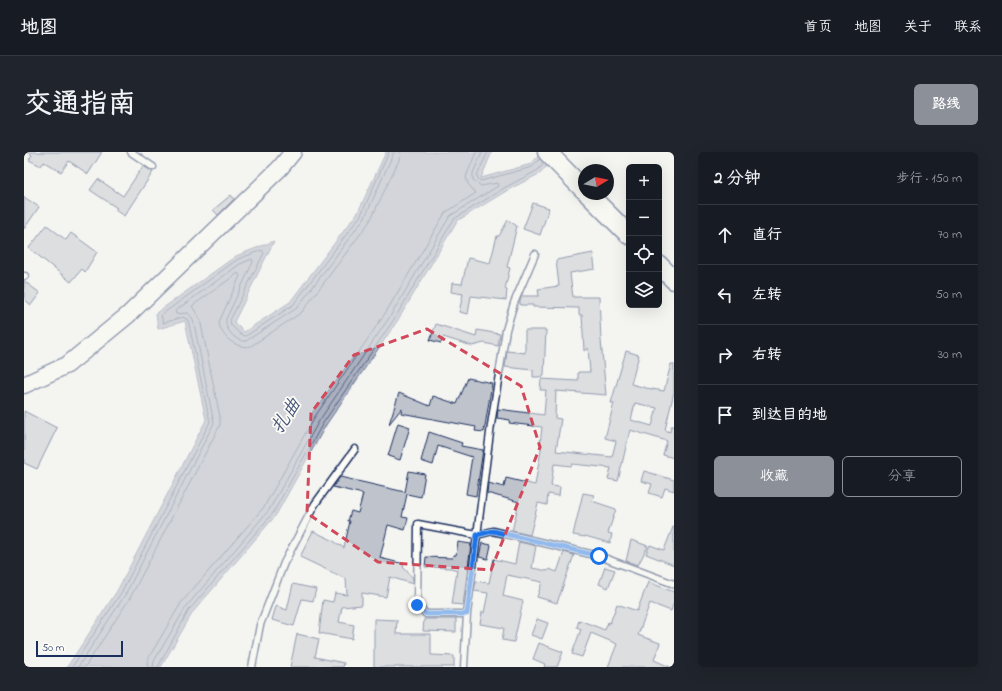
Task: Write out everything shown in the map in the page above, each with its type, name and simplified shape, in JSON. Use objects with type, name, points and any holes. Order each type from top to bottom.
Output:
[{"type":"main road","points":[[546,152],[578,184]]},
{"type":"main road","points":[[594,200],[626,232]]},
{"type":"main road","points":[[662,268],[674,280]]},
{"type":"street","points":[[24,384],[67,365],[128,314],[280,168],[293,152]]},
{"type":"lane","points":[[131,152],[153,167]]},
{"type":"lane","points":[[464,667],[467,614],[506,330],[514,303],[534,254]]},
{"type":"lane","points":[[252,667],[260,625],[284,563],[315,504],[355,449]]},
{"type":"lane","points":[[467,614],[426,614],[417,605],[418,524],[477,535],[493,531],[599,556],[674,584]]},
{"type":"highlighted area","points":[[427,329],[521,386],[540,447],[491,570],[378,562],[307,513],[311,413],[354,355]]},
{"type":"water","name":"扎曲","points":[[386,152],[492,152],[481,178],[531,164],[542,152],[559,152],[541,173],[508,190],[457,221],[398,320],[326,425],[276,515],[193,612],[161,667],[67,667],[117,591],[206,420],[185,321],[158,329],[156,313],[236,256],[274,241],[234,322],[244,332],[290,302],[358,212]]},
{"type":"building","points":[[27,152],[102,152],[88,174],[69,161],[61,172],[44,162],[41,166],[29,160],[32,155]]},
{"type":"building","points":[[143,166],[153,172],[124,216],[115,210],[117,208],[90,190],[98,179],[123,196]]},
{"type":"building","points":[[231,195],[234,199],[218,215],[213,210]]},
{"type":"building","points":[[24,197],[39,207],[24,229]]},
{"type":"building","points":[[533,203],[549,208],[540,235],[523,229]]},
{"type":"building","points":[[508,220],[517,226],[507,267],[510,268],[505,289],[507,290],[506,300],[471,296],[468,314],[459,312],[463,294],[451,292],[452,283],[462,284],[468,258],[490,263],[497,236],[499,236]]},
{"type":"building","points":[[47,225],[66,240],[71,233],[97,252],[85,272],[82,269],[71,282],[29,248]]},
{"type":"building","points":[[593,253],[595,269],[570,273],[573,297],[599,297],[606,395],[556,391],[555,418],[561,419],[556,451],[612,457],[616,441],[605,438],[614,403],[611,403],[626,351],[639,355],[631,384],[664,391],[671,364],[674,364],[674,392],[665,430],[670,432],[671,426],[674,426],[674,458],[663,455],[667,441],[630,430],[618,481],[608,479],[611,468],[572,464],[571,466],[554,464],[551,486],[560,487],[559,496],[548,494],[547,505],[538,503],[530,535],[512,531],[519,502],[487,493],[488,483],[504,487],[506,478],[535,485],[542,444],[540,444],[542,427],[509,423],[510,420],[497,418],[498,409],[544,415],[546,390],[540,390],[541,379],[578,381],[578,372],[590,372],[588,348],[584,351],[582,315],[579,315],[579,308],[533,307],[533,305],[520,305],[522,296],[539,296],[538,289],[559,286],[556,260]],"holes":[[[635,403],[657,408],[652,426],[631,420]]]},
{"type":"building","points":[[24,281],[40,293],[31,305],[24,299]]},
{"type":"building","points":[[436,324],[476,337],[477,330],[500,334],[498,346],[484,343],[472,346],[443,337],[441,343],[430,340]]},
{"type":"building","points":[[525,330],[546,330],[544,375],[539,377],[533,377],[533,370],[505,367],[507,351],[525,353]]},
{"type":"building","points":[[468,378],[492,383],[484,432],[475,431],[476,427],[401,413],[402,408],[389,424],[399,393],[430,406],[433,396],[457,404]]},
{"type":"building","points":[[24,411],[57,428],[37,469],[24,463]]},
{"type":"building","points":[[398,423],[410,427],[400,460],[388,456]]},
{"type":"building","points":[[429,432],[462,443],[461,446],[483,450],[476,496],[466,494],[472,457],[438,446],[433,465],[421,461]]},
{"type":"building","points":[[409,471],[425,474],[421,497],[407,494],[402,517],[408,518],[405,530],[388,525],[380,558],[404,564],[403,567],[413,578],[413,584],[390,577],[386,597],[362,593],[362,605],[342,607],[339,622],[354,625],[352,639],[319,633],[323,600],[333,602],[335,593],[347,595],[346,579],[300,557],[313,531],[332,540],[344,548],[351,511],[358,513],[363,494],[333,487],[340,477],[405,492]]},
{"type":"building","points":[[644,471],[674,480],[674,491],[665,488],[662,497],[649,493],[652,484],[641,481]]},
{"type":"building","points":[[583,493],[594,495],[592,501],[616,509],[608,533],[612,534],[610,543],[585,536],[573,535]]},
{"type":"building","points":[[673,527],[674,565],[646,554],[650,545],[664,550]]},
{"type":"building","points":[[631,540],[648,546],[638,565],[626,561]]},
{"type":"building","points":[[458,542],[471,544],[463,605],[452,604],[457,570],[451,568],[425,567],[426,557],[452,558],[453,555],[456,555]]},
{"type":"building","points":[[519,542],[536,546],[532,568],[548,571],[549,569],[557,572],[564,552],[574,555],[557,603],[537,597],[542,582],[507,575],[503,596],[523,601],[514,642],[502,640],[504,628],[480,624],[488,593],[474,591],[476,581],[489,583],[494,559],[515,564]]},
{"type":"building","points":[[482,543],[491,545],[488,559],[479,557]]},
{"type":"building","points":[[605,567],[615,570],[608,588],[599,584]]},
{"type":"building","points":[[648,582],[674,592],[674,602],[671,611],[650,603],[638,635],[660,643],[654,660],[670,667],[608,667],[617,644],[591,633],[582,657],[572,654],[581,629],[577,627],[579,620],[605,630],[608,622],[610,623],[617,604],[637,611]]},
{"type":"building","points":[[293,584],[316,589],[313,601],[302,599],[294,626],[272,620],[276,606],[287,610]]},
{"type":"building","points":[[374,619],[397,620],[396,634],[431,634],[431,655],[454,656],[454,667],[374,667]]},
{"type":"building","points":[[424,619],[456,619],[456,632],[423,631]]},
{"type":"building","points":[[537,619],[548,623],[542,639],[531,635]]},
{"type":"building","points":[[297,634],[319,639],[315,657],[344,663],[343,667],[290,667]]},
{"type":"building","points":[[539,643],[563,652],[557,667],[544,667],[545,664],[533,659]]},
{"type":"route","points":[[417,605],[426,614],[467,614],[477,535],[493,531],[599,556]]}]
